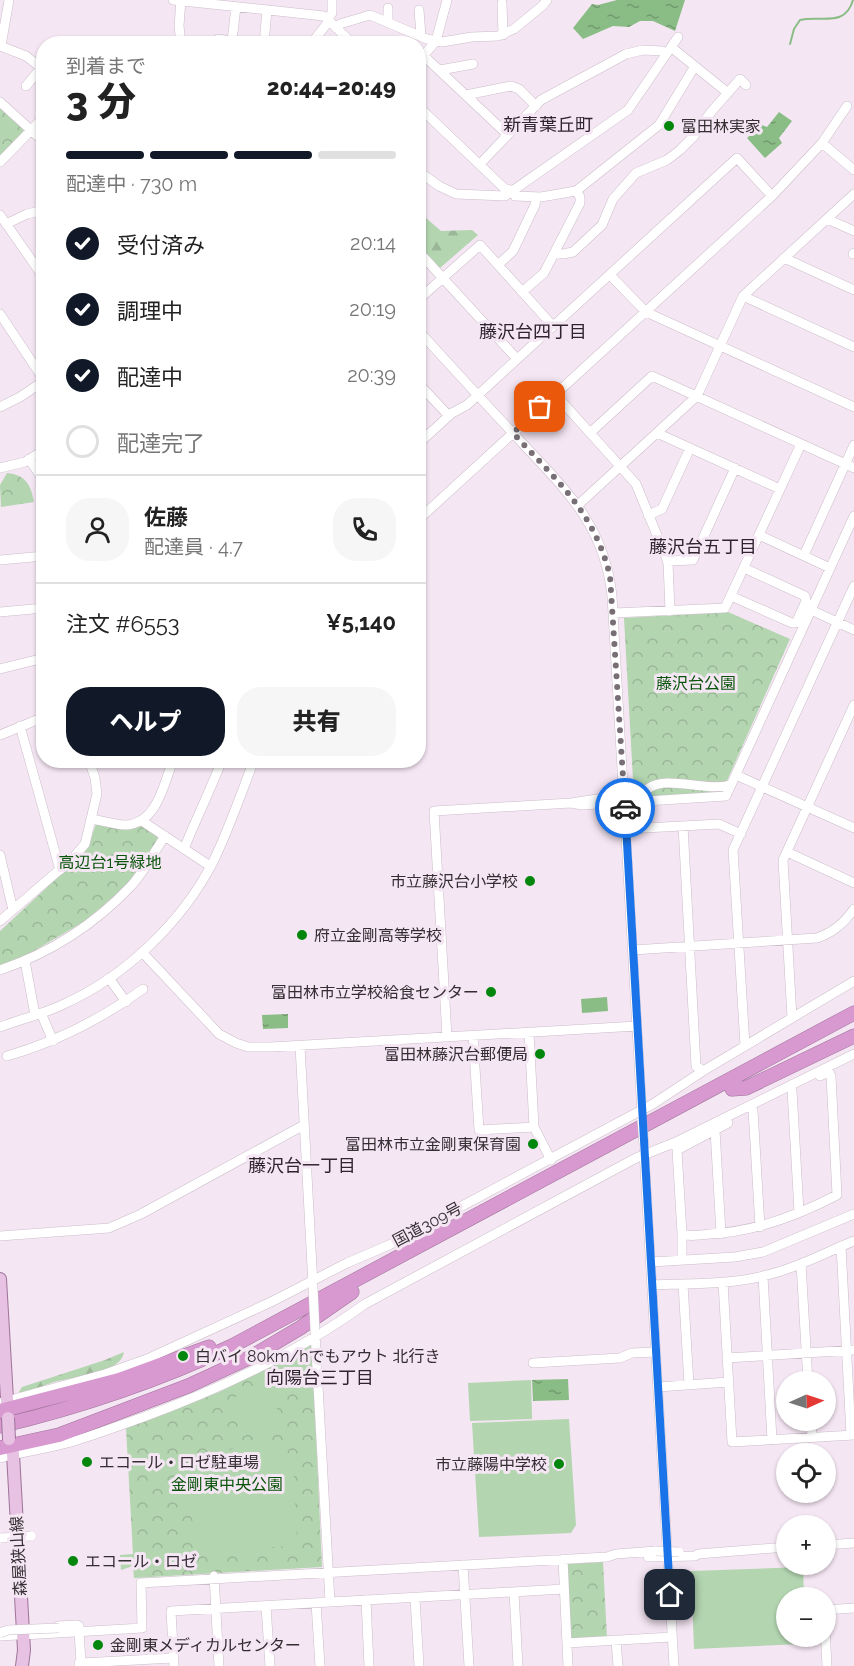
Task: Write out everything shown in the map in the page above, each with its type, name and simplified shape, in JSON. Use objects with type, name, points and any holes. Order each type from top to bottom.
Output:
[{"type":"highway","points":[[738,1076],[854,1002]]},
{"type":"highway","name":"国道309号","points":[[4,1411],[71,1394],[160,1366],[286,1312],[340,1284],[377,1269],[854,1012]]},
{"type":"highway","name":"国道309号","points":[[5,1448],[59,1435],[188,1386],[251,1357],[352,1293],[854,1023]]},
{"type":"highway","points":[[732,1089],[746,1088],[854,1036]]},
{"type":"main road","name":"森屋狭山線","points":[[0,1279],[5,1448],[22,1666]]},
{"type":"street","points":[[9,0],[1,46],[26,56],[36,64]]},
{"type":"street","points":[[180,36],[178,0],[324,16],[345,36]]},
{"type":"street","points":[[319,36],[331,23],[332,0]]},
{"type":"street","points":[[426,54],[436,41],[447,0]]},
{"type":"street","points":[[426,38],[447,42],[472,37],[503,35],[521,24],[547,0]]},
{"type":"street","points":[[500,6],[503,35]]},
{"type":"street","points":[[233,36],[236,7]]},
{"type":"street","points":[[388,8],[388,22]]},
{"type":"street","points":[[265,36],[267,10]]},
{"type":"street","points":[[331,23],[340,24],[370,15],[421,36],[422,16]]},
{"type":"street","points":[[426,177],[456,194],[500,197],[513,191],[628,110],[678,37]]},
{"type":"street","points":[[480,164],[541,100],[626,54],[643,50],[669,50],[695,66],[728,93]]},
{"type":"street","points":[[426,61],[440,70],[508,135]]},
{"type":"street","points":[[440,70],[473,64]]},
{"type":"street","points":[[426,113],[504,188],[513,191],[515,196],[536,197],[576,191],[659,125],[695,66]]},
{"type":"street","points":[[26,86],[36,75]]},
{"type":"street","points":[[555,252],[563,254],[573,252],[602,225],[614,199],[636,173],[667,160],[680,150],[698,132],[711,112],[740,80],[746,85]]},
{"type":"street","points":[[466,95],[511,86],[519,89],[536,106]]},
{"type":"street","points":[[0,102],[36,135]]},
{"type":"street","points":[[426,513],[772,196],[822,143],[847,106]]},
{"type":"street","points":[[0,162],[36,125]]},
{"type":"street","points":[[822,143],[853,167]]},
{"type":"street","points":[[426,433],[467,405],[737,158],[772,196]]},
{"type":"street","points":[[522,292],[544,273],[580,203],[580,197],[576,191]]},
{"type":"street","points":[[578,505],[697,396],[742,296],[854,194]]},
{"type":"street","points":[[498,265],[513,251],[536,205],[536,197]]},
{"type":"street","points":[[6,224],[36,212]]},
{"type":"street","points":[[0,214],[36,267]]},
{"type":"street","points":[[827,219],[854,231]]},
{"type":"street","points":[[426,293],[480,245],[553,326]]},
{"type":"street","points":[[784,258],[854,290]]},
{"type":"street","points":[[426,260],[517,359]]},
{"type":"street","points":[[610,275],[646,312],[854,407]]},
{"type":"street","points":[[742,296],[854,347]]},
{"type":"street","points":[[0,314],[36,368]]},
{"type":"street","points":[[426,339],[578,505],[592,526],[605,556],[610,576],[614,613],[674,1666]]},
{"type":"street","points":[[591,432],[652,376],[849,466]]},
{"type":"street","points":[[0,407],[20,398],[36,386]]},
{"type":"street","points":[[426,392],[449,416]]},
{"type":"street","points":[[555,394],[636,484],[667,561],[670,610]]},
{"type":"street","points":[[657,433],[780,489]]},
{"type":"street","points":[[614,613],[725,608],[801,444]]},
{"type":"street","points":[[804,555],[849,466],[854,445]]},
{"type":"street","points":[[648,514],[662,509],[690,448]]},
{"type":"street","points":[[0,468],[18,465],[36,455]]},
{"type":"street","points":[[29,459],[36,469]]},
{"type":"street","points":[[667,561],[693,560],[735,468]]},
{"type":"street","points":[[572,803],[582,805],[624,803],[726,795],[854,516]]},
{"type":"street","points":[[759,535],[830,568]]},
{"type":"street","points":[[0,560],[36,557]]},
{"type":"street","points":[[731,596],[792,623],[796,622],[803,608],[806,601],[805,596],[744,568]]},
{"type":"street","points":[[745,1046],[733,850],[854,586]]},
{"type":"street","points":[[0,612],[36,609]]},
{"type":"street","points":[[811,610],[854,630]]},
{"type":"street","points":[[0,669],[36,660]]},
{"type":"street","points":[[792,1018],[783,860],[854,705]]},
{"type":"street","points":[[0,735],[36,720]]},
{"type":"street","points":[[20,726],[60,870]]},
{"type":"street","points":[[0,921],[60,870],[85,844],[97,794],[91,768]]},
{"type":"street","points":[[92,819],[120,825],[146,819],[156,804],[170,768]]},
{"type":"street","points":[[184,849],[197,816],[207,801],[219,768]]},
{"type":"street","points":[[0,1027],[66,1004],[109,978],[142,952],[181,911],[210,866],[225,836],[251,768]]},
{"type":"street","points":[[736,775],[854,827]]},
{"type":"street","points":[[447,1037],[434,811],[572,803],[638,795],[658,784],[679,783],[711,788],[730,786]]},
{"type":"street","points":[[142,821],[210,866]]},
{"type":"street","points":[[626,829],[719,824],[741,834]]},
{"type":"street","points":[[682,826],[696,1066],[703,1071]]},
{"type":"street","points":[[0,970],[26,961],[81,930],[132,885],[165,836]]},
{"type":"street","points":[[787,852],[854,883]]},
{"type":"street","points":[[0,855],[13,910]]},
{"type":"street","points":[[633,950],[818,939],[840,926],[854,909]]},
{"type":"street","points":[[142,952],[209,1024],[228,1040],[248,1047],[300,1046],[637,1026]]},
{"type":"street","points":[[26,961],[38,1014],[53,1041]]},
{"type":"street","points":[[109,978],[126,1002]]},
{"type":"street","points":[[4,1411],[147,1359],[313,1284],[347,1263],[389,1245],[642,1115],[703,1071],[854,981]]},
{"type":"street","points":[[6,1056],[53,1041],[107,1014],[143,989]]},
{"type":"street","points":[[529,1032],[534,1127],[551,1160]]},
{"type":"street","points":[[473,1036],[479,1130],[534,1127]]},
{"type":"street","points":[[300,1046],[330,1602]]},
{"type":"street","points":[[5,1448],[38,1451],[73,1442],[213,1390],[264,1366],[365,1304],[644,1151],[676,1142],[854,1054]]},
{"type":"street","points":[[682,1234],[721,1234],[760,1227],[838,1194],[831,1073],[824,1073],[677,1150],[682,1260]]},
{"type":"street","points":[[792,1090],[799,1212]]},
{"type":"street","points":[[753,1110],[760,1227]]},
{"type":"street","points":[[5,1235],[109,1228],[141,1214],[304,1125]]},
{"type":"street","points":[[715,1130],[721,1234]]},
{"type":"street","points":[[651,1262],[735,1257],[763,1252],[792,1242],[854,1214]]},
{"type":"street","points":[[652,1285],[723,1282],[763,1276],[854,1241]]},
{"type":"street","points":[[723,1282],[732,1442],[853,1435],[850,1351],[841,1246]]},
{"type":"street","points":[[801,1263],[807,1371]]},
{"type":"street","points":[[763,1276],[772,1440]]},
{"type":"street","points":[[683,1284],[689,1385]]},
{"type":"street","points":[[727,1358],[850,1351]]},
{"type":"street","points":[[533,1363],[620,1358],[632,1353],[656,1352]]},
{"type":"street","points":[[658,1387],[729,1382]]},
{"type":"street","points":[[812,1431],[812,1437]]},
{"type":"street","points":[[1,1538],[31,1536]]},
{"type":"street","points":[[836,1544],[854,1543]]},
{"type":"street","points":[[607,1557],[613,1559],[696,1556],[776,1548]]},
{"type":"street","points":[[0,1634],[8,1630],[79,1632],[142,1628],[141,1583],[214,1577],[607,1557],[616,1554],[656,1551],[742,1550]]},
{"type":"street","points":[[563,1559],[568,1666]]},
{"type":"street","points":[[463,1565],[469,1666]]},
{"type":"street","points":[[214,1577],[219,1666]]},
{"type":"street","points":[[79,1632],[80,1665],[174,1662],[171,1611],[564,1589]]},
{"type":"street","points":[[514,1592],[518,1666]]},
{"type":"street","points":[[415,1598],[419,1666]]},
{"type":"street","points":[[366,1600],[369,1666]]},
{"type":"street","points":[[316,1603],[320,1666]]},
{"type":"street","points":[[266,1606],[270,1666]]},
{"type":"street","points":[[836,1609],[854,1608]]},
{"type":"street","points":[[0,1634],[20,1635],[58,1631]]},
{"type":"street","points":[[567,1643],[672,1637]]},
{"type":"street","points":[[616,1640],[618,1666]]},
{"type":"street","points":[[826,1647],[827,1666]]},
{"type":"green space","points":[[0,108],[24,131],[0,158]]},
{"type":"green space","points":[[426,218],[441,231],[472,230],[478,235],[440,268],[426,253]]},
{"type":"green space","points":[[7,473],[19,476],[26,482],[34,502],[1,507],[0,485]]},
{"type":"green space","name":"藤沢台公園","points":[[728,612],[790,639],[722,792],[634,798],[624,618]]},
{"type":"green space","name":"高辺台1号緑地","points":[[96,824],[141,825],[160,837],[130,883],[85,921],[20,959],[0,965],[0,931],[84,853]]},
{"type":"green space","name":"金剛東中央公園","points":[[312,1345],[322,1567],[134,1578],[133,1566],[121,1570],[120,1555],[133,1554],[126,1428],[219,1392]]},
{"type":"green space","points":[[124,1352],[121,1359],[105,1370],[54,1382],[24,1394],[19,1392],[22,1387]]},
{"type":"green space","points":[[531,1380],[532,1419],[470,1421],[468,1383]]},
{"type":"green space","points":[[269,1385],[282,1423],[244,1436],[234,1406],[232,1407],[229,1399]]},
{"type":"green space","points":[[569,1419],[576,1525],[571,1533],[479,1537],[472,1423]]},
{"type":"green space","points":[[264,1443],[286,1450],[293,1460],[297,1540],[291,1546],[210,1551],[199,1543],[193,1520],[193,1493],[200,1476],[217,1456],[243,1446]]},
{"type":"green space","points":[[603,1562],[607,1638],[570,1640],[566,1564]]},
{"type":"green space","points":[[776,1568],[776,1575],[803,1575],[804,1587],[776,1587],[776,1645],[694,1649],[691,1571]]},
{"type":"water","points":[[617,0],[685,0],[675,31],[653,21],[640,21],[629,27],[613,26],[583,39],[573,28],[592,4],[598,5]]},
{"type":"water","points":[[779,112],[792,121],[779,138],[782,143],[765,158],[747,138],[762,125],[767,127]]},
{"type":"water","points":[[607,997],[608,1011],[582,1013],[581,999]]},
{"type":"water","points":[[288,1014],[288,1028],[263,1029],[262,1015]]},
{"type":"water","points":[[568,1379],[569,1400],[533,1401],[532,1380]]},
{"type":"waterway","points":[[790,44],[794,29],[800,20],[838,17],[849,9],[853,0]]},
{"type":"way so far","points":[[540,407],[513,433],[583,512],[599,540],[610,576],[625,808]]},
{"type":"place","name":"富田林実家","points":[[669,126]]},
{"type":"place","name":"市立藤沢台小学校","points":[[530,881]]},
{"type":"place","name":"府立金剛高等学校","points":[[302,935]]},
{"type":"place","name":"富田林市立学校給食センター","points":[[491,992]]},
{"type":"place","name":"富田林藤沢台郵便局","points":[[540,1054]]},
{"type":"place","name":"富田林市立金剛東保育園","points":[[533,1144]]},
{"type":"place","name":"白バイ 80km/hでもアウト 北行き","points":[[183,1356]]},
{"type":"place","name":"エコール・ロゼ駐車場","points":[[87,1462]]},
{"type":"place","name":"市立藤陽中学校","points":[[559,1464]]},
{"type":"place","name":"エコール・ロゼ","points":[[73,1561]]},
{"type":"place","name":"金剛東メディカルセンター","points":[[98,1645]]},
{"type":"district","name":"新青葉丘町","points":[[548,125]]},
{"type":"district","name":"藤沢台四丁目","points":[[533,332]]},
{"type":"district","name":"藤沢台五丁目","points":[[703,547]]},
{"type":"district","name":"藤沢台一丁目","points":[[302,1166]]},
{"type":"district","name":"向陽台三丁目","points":[[320,1378]]},
{"type":"route","points":[[625,808],[670,1595]]}]
